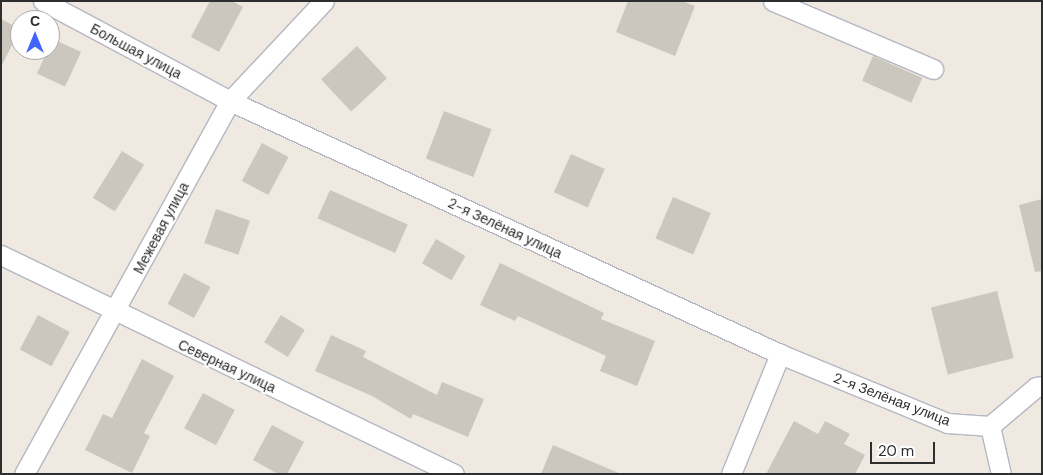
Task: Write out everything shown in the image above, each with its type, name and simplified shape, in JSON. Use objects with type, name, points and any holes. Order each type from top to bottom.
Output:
[{"type":"street","name":"Большая улица","points":[[43,1],[230,101]]},
{"type":"street","name":"Межевая улица","points":[[24,474],[115,313],[230,101],[324,1]]},
{"type":"street","points":[[773,1],[933,69]]},
{"type":"street","name":"2-я Зелёная улица","points":[[230,101],[780,354],[947,423],[990,426]]},
{"type":"street","name":"Северная улица","points":[[1,256],[115,313],[454,474]]},
{"type":"street","points":[[731,474],[780,354]]},
{"type":"street","points":[[1001,474],[990,426],[1042,386]]},
{"type":"building","points":[[210,1],[232,1],[243,7],[219,52],[191,37]]},
{"type":"building","points":[[628,1],[682,1],[695,6],[675,56],[616,32]]},
{"type":"building","points":[[1,19],[10,24],[10,49],[1,67]]},
{"type":"building","points":[[60,42],[81,52],[65,87],[37,73],[43,60],[60,60]]},
{"type":"building","points":[[357,46],[387,78],[351,112],[321,79]]},
{"type":"building","points":[[873,56],[922,78],[911,103],[862,81]]},
{"type":"building","points":[[444,111],[492,129],[473,177],[426,159]]},
{"type":"building","points":[[262,143],[288,157],[268,195],[242,181]]},
{"type":"building","points":[[122,151],[144,165],[115,211],[93,198]]},
{"type":"building","points":[[571,154],[605,169],[588,207],[554,192]]},
{"type":"building","points":[[330,190],[408,225],[395,253],[317,218]]},
{"type":"building","points":[[673,197],[711,213],[693,254],[655,238]]},
{"type":"building","points":[[1042,199],[1042,271],[1035,272],[1019,205]]},
{"type":"building","points":[[216,209],[250,221],[238,255],[204,243]]},
{"type":"building","points":[[436,239],[465,256],[451,280],[422,263]]},
{"type":"building","points":[[500,263],[604,313],[601,319],[655,341],[637,386],[600,371],[606,356],[518,316],[515,321],[480,305]]},
{"type":"building","points":[[184,273],[210,287],[194,318],[168,304]]},
{"type":"building","points":[[997,291],[1014,358],[948,374],[931,307]]},
{"type":"building","points":[[38,315],[70,332],[51,366],[20,349]]},
{"type":"building","points":[[281,315],[305,330],[288,357],[264,342]]},
{"type":"building","points":[[331,335],[366,351],[363,357],[437,395],[442,382],[484,399],[468,437],[413,414],[411,419],[372,396],[315,371]]},
{"type":"building","points":[[142,359],[174,376],[144,433],[150,436],[132,473],[85,450],[103,414],[112,418]]},
{"type":"building","points":[[203,393],[235,410],[216,445],[184,428]]},
{"type":"building","points":[[794,421],[818,434],[825,421],[850,434],[844,444],[865,455],[855,474],[766,474]]},
{"type":"building","points":[[272,425],[304,442],[287,474],[278,474],[253,460]]},
{"type":"building","points":[[553,445],[621,474],[541,474]]}]
